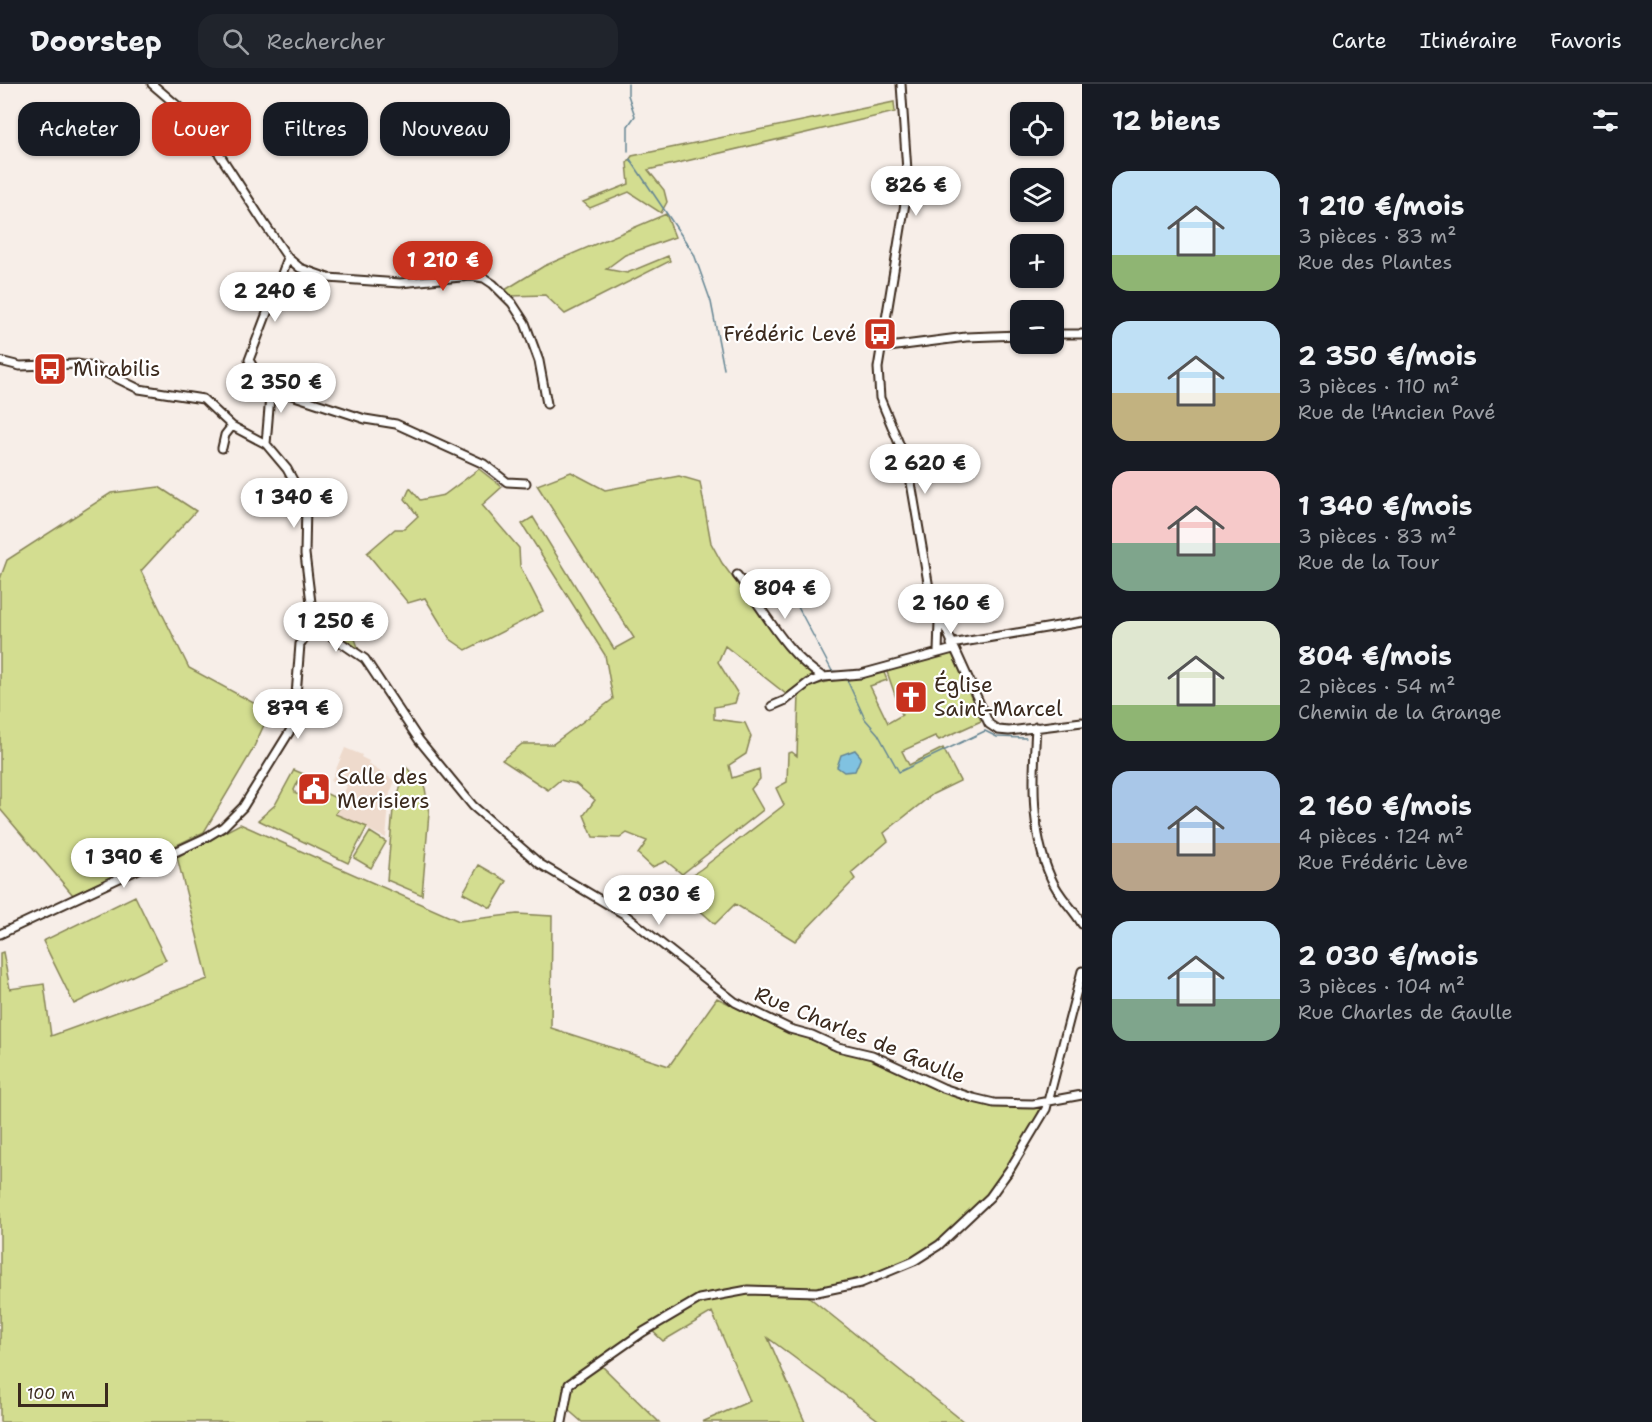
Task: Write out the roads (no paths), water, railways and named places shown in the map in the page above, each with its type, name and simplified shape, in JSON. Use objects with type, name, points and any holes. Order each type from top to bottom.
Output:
[{"type":"street","points":[[152,84],[201,126],[288,258],[300,268],[328,278],[400,283],[471,276],[484,278],[512,303],[525,323],[539,361],[547,404]]},
{"type":"street","points":[[901,84],[908,185],[878,368],[880,398],[908,465],[927,581],[939,618],[989,724],[998,730],[1009,731],[1082,722]]},
{"type":"street","points":[[266,444],[270,396],[267,387],[251,366],[251,350],[288,258]]},
{"type":"street","points":[[1064,334],[1082,334]]},
{"type":"street","points":[[881,348],[1010,335]]},
{"type":"street","points":[[0,361],[20,366],[77,364],[94,367],[139,389],[203,399],[232,426],[266,444],[292,477],[306,504],[305,555],[313,619]]},
{"type":"street","points":[[267,387],[365,419],[396,424],[484,465],[507,482],[526,483]]},
{"type":"street","points":[[222,448],[225,435],[232,426]]},
{"type":"street","points":[[737,575],[794,653],[823,677]]},
{"type":"street","points":[[938,652],[939,618]]},
{"type":"street","points":[[309,631],[316,633],[321,629],[320,621],[313,619]]},
{"type":"street","points":[[309,631],[307,625],[313,619]]},
{"type":"street","points":[[772,706],[786,700],[808,683],[823,677],[861,674],[952,646],[1082,622]]},
{"type":"street","name":"Rue Charles de Gaulle","points":[[321,629],[365,659],[412,732],[473,806],[540,864],[624,914],[728,998],[789,1029],[872,1055],[943,1088],[994,1103],[1050,1100],[1079,1095]]},
{"type":"street","points":[[0,934],[205,838],[232,819],[243,807],[294,722],[300,644],[309,631]]},
{"type":"street","points":[[1036,727],[1035,804],[1038,844],[1051,879],[1082,924]]},
{"type":"street","points":[[562,1422],[569,1384],[643,1332],[699,1299],[748,1290],[817,1292],[861,1283],[914,1261],[939,1245],[990,1197],[1011,1169],[1050,1100],[1082,971]]},
{"type":"water","points":[[855,750],[861,757],[855,771],[844,772],[837,767],[841,755]]},
{"type":"waterway","points":[[628,84],[628,95],[635,116],[628,126],[628,151]]},
{"type":"waterway","points":[[630,159],[694,254],[711,302],[724,369]]},
{"type":"waterway","points":[[790,592],[832,671],[841,672]]},
{"type":"waterway","points":[[847,680],[865,719],[878,734],[899,772],[985,731],[997,737],[1026,738]]},
{"type":"place","name":"Frédéric Levé","points":[[880,334]]},
{"type":"place","name":"Mirabilis","points":[[50,369]]},
{"type":"place","name":"Église Saint-Marcel","points":[[911,697]]},
{"type":"place","name":"Salle des Merisiers","points":[[314,789]]}]
